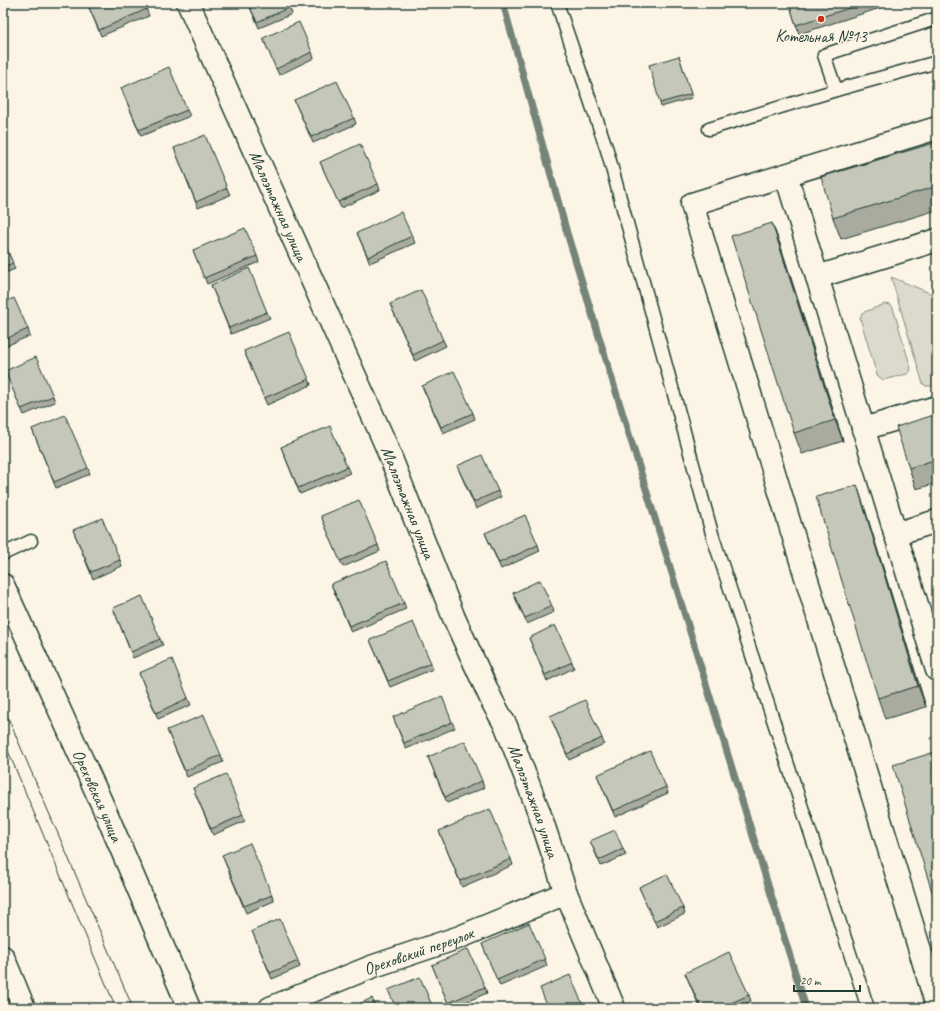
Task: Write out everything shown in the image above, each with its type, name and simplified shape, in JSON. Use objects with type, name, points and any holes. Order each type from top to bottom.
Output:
[{"type":"street","name":"Малоэтажная улица","points":[[188,3],[385,443],[454,618],[493,703],[506,726],[539,812],[566,893],[614,1008]]},
{"type":"street","points":[[937,128],[692,204],[937,1006]]},
{"type":"street","points":[[786,175],[937,670]]},
{"type":"street","points":[[817,277],[937,240]]},
{"type":"street","points":[[863,429],[937,407]]},
{"type":"street","points":[[895,534],[937,521]]},
{"type":"street","name":"Ореховская улица","points":[[5,595],[107,815],[189,1008]]},
{"type":"street","name":"Ореховский переулок","points":[[270,1008],[371,967],[460,937],[566,893]]},
{"type":"street","points":[[3,957],[24,1008]]},
{"type":"lane","points":[[557,3],[607,150],[713,537],[868,1008]]},
{"type":"lane","points":[[836,90],[824,54],[935,19],[937,17]]},
{"type":"lane","points":[[709,129],[836,90],[937,62]]},
{"type":"lane","points":[[3,554],[31,541]]},
{"type":"shaded area","points":[[891,277],[937,296],[937,379],[933,386],[926,386],[923,384]]},
{"type":"shaded area","points":[[885,304],[891,305],[893,308],[911,368],[910,372],[907,374],[883,380],[877,375],[860,318],[862,313]]},
{"type":"building","points":[[87,3],[144,3],[147,9],[99,30]]},
{"type":"building","points":[[248,3],[288,3],[290,7],[257,22]]},
{"type":"building","points":[[789,3],[865,3],[796,25]]},
{"type":"building","points":[[299,22],[312,52],[276,69],[263,38]]},
{"type":"building","points":[[679,56],[691,94],[660,103],[649,65]]},
{"type":"building","points":[[169,67],[187,110],[139,130],[121,88]]},
{"type":"building","points":[[337,81],[354,118],[311,137],[294,100]]},
{"type":"building","points":[[205,135],[227,188],[196,202],[174,148]]},
{"type":"building","points":[[937,142],[937,186],[833,218],[821,177]]},
{"type":"building","points":[[360,144],[378,184],[338,202],[320,162]]},
{"type":"building","points":[[401,212],[412,236],[368,257],[357,233]]},
{"type":"building","points":[[772,223],[835,420],[794,433],[731,236]]},
{"type":"building","points":[[245,228],[257,256],[204,278],[193,250]]},
{"type":"building","points":[[3,240],[13,263],[3,267]]},
{"type":"building","points":[[249,268],[267,312],[229,328],[211,285]]},
{"type":"building","points":[[421,290],[443,340],[413,355],[390,304]]},
{"type":"building","points":[[14,298],[28,329],[3,340],[3,303]]},
{"type":"building","points":[[289,332],[309,379],[264,398],[244,351]]},
{"type":"building","points":[[36,357],[53,396],[21,409],[5,371]]},
{"type":"building","points":[[454,371],[473,413],[441,427],[422,386]]},
{"type":"building","points":[[937,414],[937,459],[909,468],[896,427]]},
{"type":"building","points":[[65,415],[88,468],[54,482],[32,429]]},
{"type":"building","points":[[330,426],[347,467],[298,488],[281,447]]},
{"type":"building","points":[[482,455],[498,491],[474,502],[457,466]]},
{"type":"building","points":[[857,485],[918,686],[878,698],[816,497]]},
{"type":"building","points":[[359,500],[378,545],[340,561],[321,516]]},
{"type":"building","points":[[525,515],[538,545],[499,563],[485,533]]},
{"type":"building","points":[[102,518],[120,560],[91,572],[73,530]]},
{"type":"building","points":[[386,561],[404,603],[349,626],[331,584]]},
{"type":"building","points":[[540,580],[552,606],[525,618],[513,593]]},
{"type":"building","points":[[142,596],[160,639],[131,652],[113,608]]},
{"type":"building","points":[[413,622],[431,663],[388,681],[370,640]]},
{"type":"building","points":[[555,625],[572,662],[545,675],[529,638]]},
{"type":"building","points":[[172,659],[188,698],[156,713],[139,673]]},
{"type":"building","points":[[442,696],[452,722],[404,743],[393,717]]},
{"type":"building","points":[[585,700],[602,738],[567,754],[550,716]]},
{"type":"building","points":[[204,715],[221,755],[185,771],[167,730]]},
{"type":"building","points":[[465,741],[482,781],[445,797],[428,757]]},
{"type":"building","points":[[650,751],[666,787],[613,811],[597,775]]},
{"type":"building","points":[[935,752],[937,760],[937,908],[893,765]]},
{"type":"building","points":[[226,774],[243,815],[211,829],[193,788]]},
{"type":"building","points":[[490,809],[511,859],[460,881],[439,831]]},
{"type":"building","points":[[615,830],[623,849],[599,860],[590,841]]},
{"type":"building","points":[[250,843],[272,895],[244,906],[222,855]]},
{"type":"building","points":[[667,874],[683,908],[654,921],[639,887]]},
{"type":"building","points":[[280,919],[298,961],[270,973],[252,931]]},
{"type":"building","points":[[529,923],[545,959],[497,980],[482,944]]},
{"type":"building","points":[[468,949],[485,987],[448,1003],[432,965]]},
{"type":"building","points":[[729,952],[749,995],[720,1008],[701,1008],[685,973]]},
{"type":"building","points":[[570,975],[584,1008],[548,1008],[540,988]]},
{"type":"building","points":[[420,977],[433,1008],[396,1008],[388,990]]},
{"type":"building","points":[[372,998],[376,1008],[350,1008]]},
{"type":"waterway","points":[[503,3],[567,233],[806,1008]]},
{"type":"tram line","points":[[3,706],[133,1008]]},
{"type":"tram line","points":[[3,739],[116,1008]]},
{"type":"place","name":"Котельная №13","points":[[821,19]]}]
